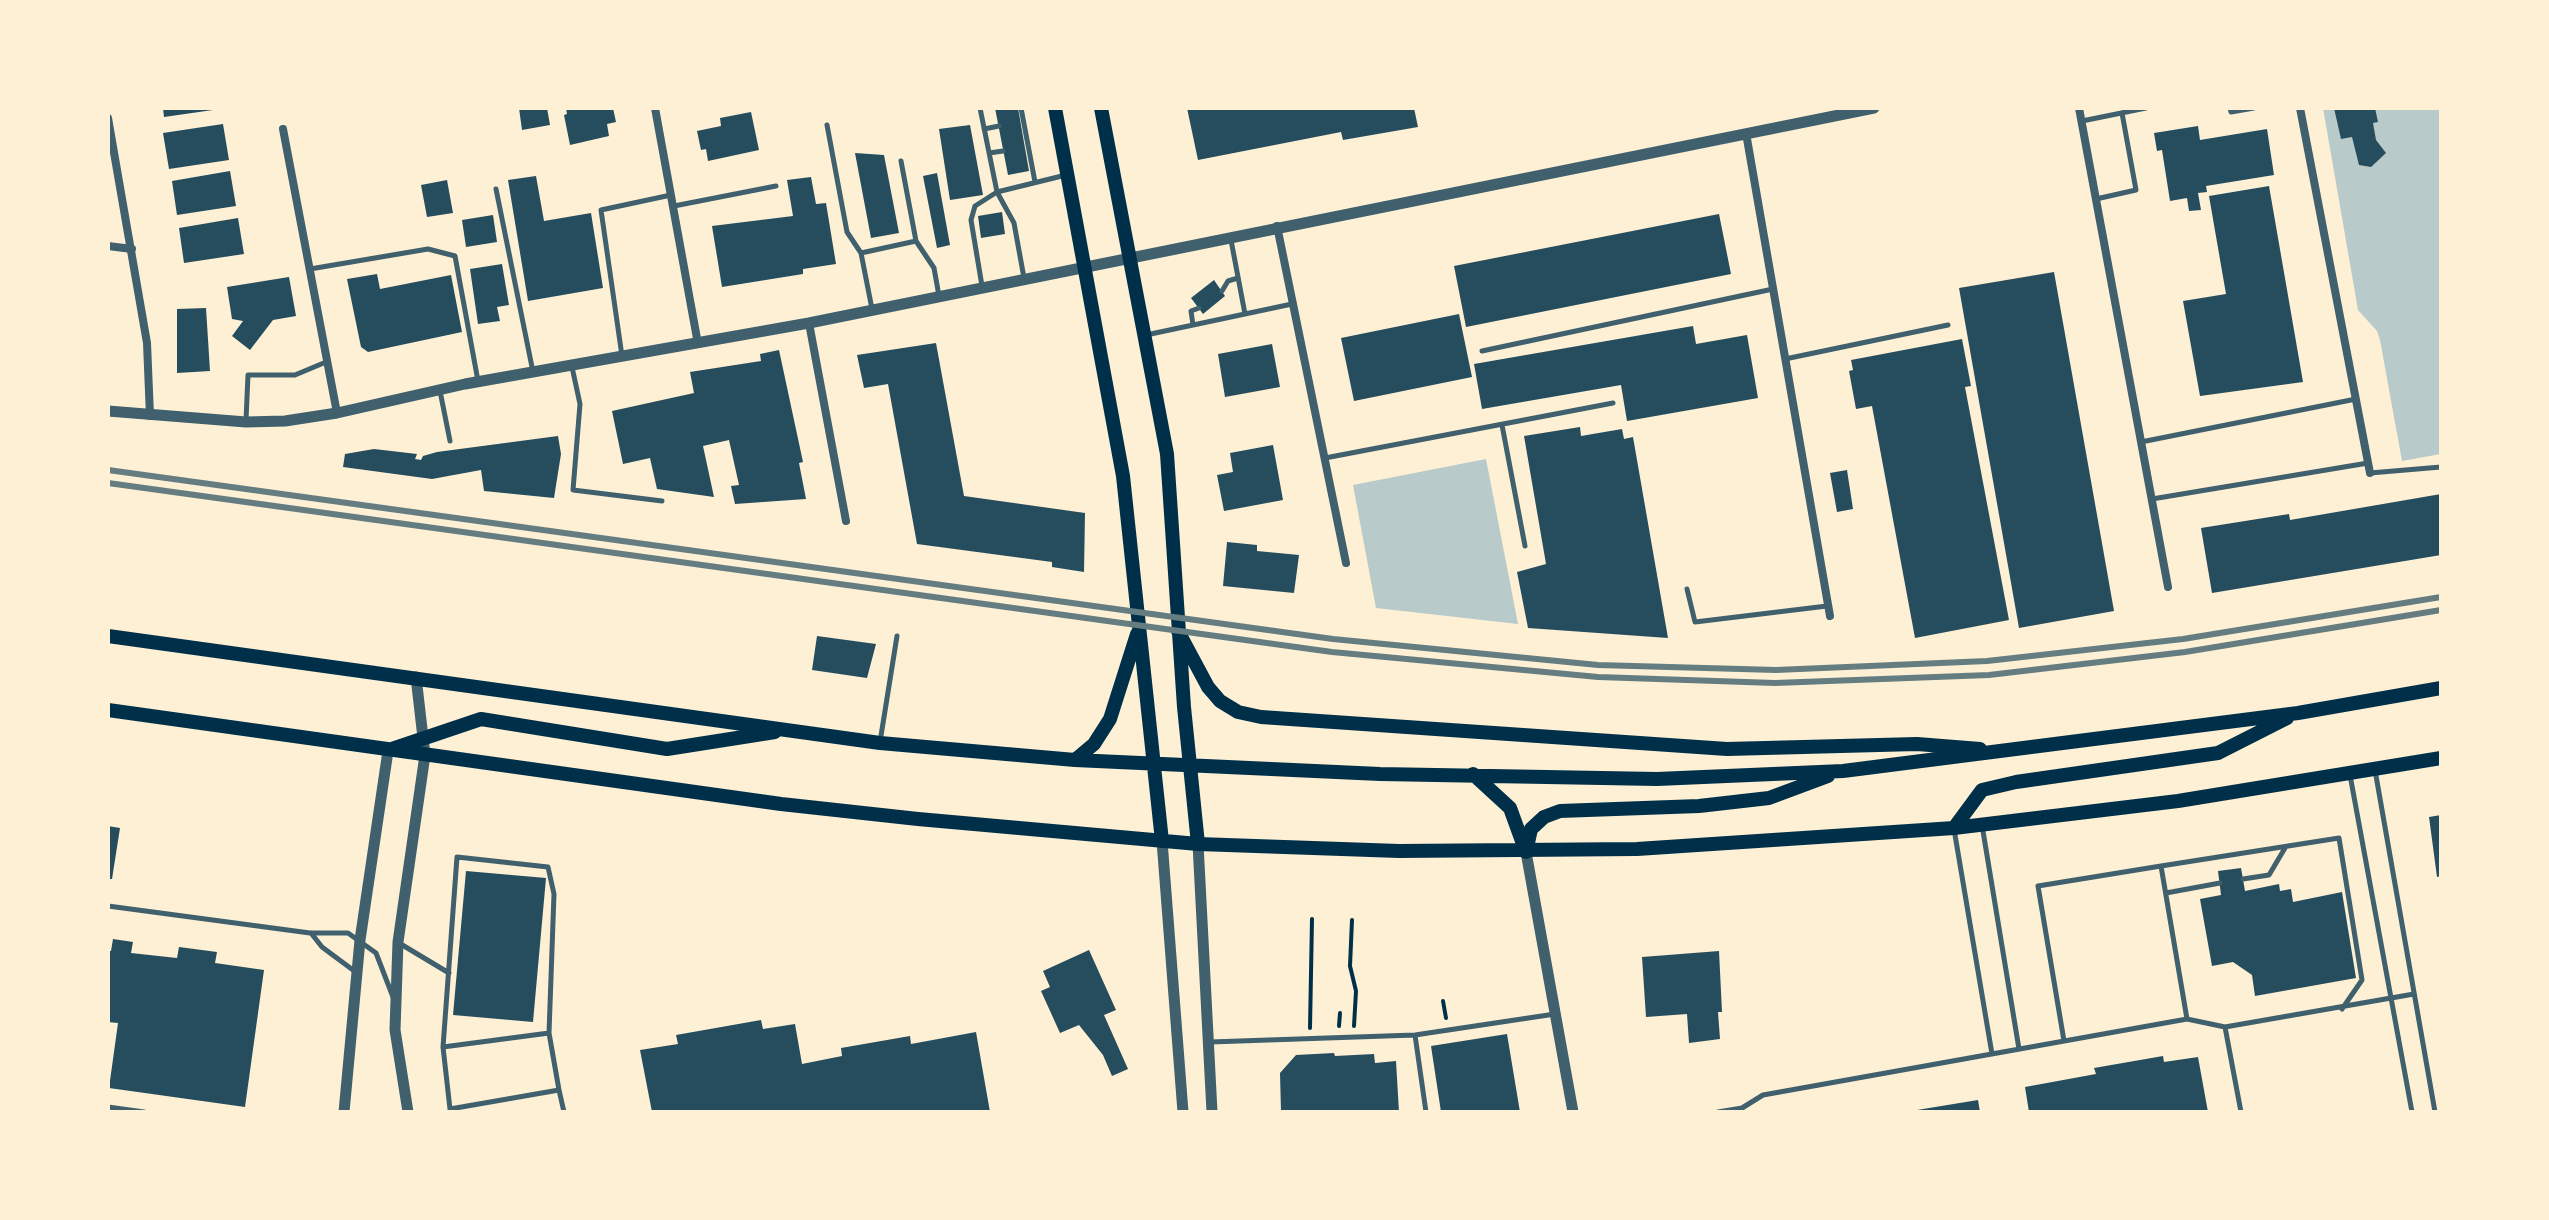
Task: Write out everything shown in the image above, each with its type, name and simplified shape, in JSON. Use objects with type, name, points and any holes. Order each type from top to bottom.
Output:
[{"type":"main road","points":[[1055,108],[1123,476],[1162,841]]},
{"type":"main road","points":[[1101,108],[1146,335],[1169,471],[1178,631],[1198,844]]},
{"type":"main road","points":[[1075,760],[1094,744],[1110,719],[1139,626]]},
{"type":"main road","points":[[1178,631],[1214,695],[1238,712],[1261,717],[1727,749],[1917,744],[2016,751]]},
{"type":"main road","points":[[108,636],[880,743],[1075,760],[1189,766],[1657,779],[1843,771],[2016,751],[2298,713],[2441,688]]},
{"type":"main road","points":[[108,710],[792,805],[1198,844],[1526,852],[1744,844],[1954,828],[2178,801],[2441,758]]},
{"type":"main road","points":[[1954,828],[1982,790],[2016,782],[2218,753],[2298,713]]},
{"type":"main road","points":[[388,751],[481,719],[667,749],[789,730]]},
{"type":"main road","points":[[1526,852],[1531,829],[1544,817],[1560,811],[1699,806],[1769,798],[1843,771]]},
{"type":"main road","points":[[1473,774],[1510,808],[1526,852]]},
{"type":"street","points":[[655,108],[698,344]]},
{"type":"street","points":[[108,411],[246,422],[285,421],[337,413],[478,382],[809,323],[1130,255],[1874,108]]},
{"type":"street","points":[[2079,108],[2168,587]]},
{"type":"street","points":[[2300,108],[2370,473]]},
{"type":"street","points":[[108,118],[147,343],[150,416]]},
{"type":"street","points":[[283,129],[337,413]]},
{"type":"street","points":[[1746,133],[1829,611]]},
{"type":"street","points":[[1277,226],[1346,563]]},
{"type":"street","points":[[108,246],[132,249]]},
{"type":"street","points":[[809,323],[846,521]]},
{"type":"street","points":[[408,1112],[395,1030],[398,942],[425,755],[416,677]]},
{"type":"street","points":[[344,1112],[360,940],[388,751]]},
{"type":"street","points":[[1162,841],[1183,1112]]},
{"type":"street","points":[[1198,844],[1212,1112]]},
{"type":"street","points":[[1526,852],[1573,1112]]},
{"type":"lane","points":[[980,108],[997,192],[1014,223],[1024,278]]},
{"type":"lane","points":[[1021,108],[1035,182]]},
{"type":"lane","points":[[2082,121],[2146,108]]},
{"type":"lane","points":[[2231,110],[2254,108]]},
{"type":"lane","points":[[2096,199],[2136,190],[2122,113]]},
{"type":"lane","points":[[827,125],[847,232],[861,253],[872,310]]},
{"type":"lane","points":[[984,129],[999,126]]},
{"type":"lane","points":[[989,153],[1003,151]]},
{"type":"lane","points":[[901,161],[916,241],[934,268],[939,296]]},
{"type":"lane","points":[[982,287],[971,220],[975,206],[997,192],[1068,175]]},
{"type":"lane","points":[[673,206],[776,186]]},
{"type":"lane","points":[[496,189],[533,373]]},
{"type":"lane","points":[[622,357],[601,210],[671,195]]},
{"type":"lane","points":[[1230,236],[1245,314]]},
{"type":"lane","points":[[861,253],[916,241]]},
{"type":"lane","points":[[310,269],[428,249],[455,256],[478,382]]},
{"type":"lane","points":[[1216,284],[1238,278]]},
{"type":"lane","points":[[1222,291],[1228,281]]},
{"type":"lane","points":[[1482,351],[1773,289]]},
{"type":"lane","points":[[1193,301],[1193,325]]},
{"type":"lane","points":[[1146,335],[1293,304]]},
{"type":"lane","points":[[1191,311],[1199,308]]},
{"type":"lane","points":[[1785,359],[1948,325]]},
{"type":"lane","points":[[246,422],[248,375],[295,375],[327,362]]},
{"type":"lane","points":[[572,366],[580,404],[573,490],[662,501]]},
{"type":"lane","points":[[440,390],[450,441]]},
{"type":"lane","points":[[2141,442],[2356,399]]},
{"type":"lane","points":[[1325,458],[1613,403]]},
{"type":"lane","points":[[1502,425],[1525,546]]},
{"type":"lane","points":[[2151,499],[2368,463]]},
{"type":"lane","points":[[2370,473],[2441,467]]},
{"type":"lane","points":[[1687,589],[1695,622],[1829,611]]},
{"type":"lane","points":[[880,743],[897,636]]},
{"type":"lane","points":[[2375,769],[2435,1112]]},
{"type":"lane","points":[[2349,774],[2412,1112]]},
{"type":"lane","points":[[1982,825],[2019,1049]]},
{"type":"lane","points":[[1954,828],[1992,1054]]},
{"type":"lane","points":[[2064,1041],[2038,886],[2339,838],[2362,980],[2342,1009]]},
{"type":"lane","points":[[2243,879],[2269,875],[2286,847]]},
{"type":"lane","points":[[559,1090],[450,1111],[443,1047],[457,857],[548,867],[554,894],[549,1033],[564,1112]]},
{"type":"lane","points":[[2161,866],[2187,1019]]},
{"type":"lane","points":[[2166,893],[2220,883]]},
{"type":"lane","points":[[108,906],[310,933],[348,933],[376,953],[397,1005]]},
{"type":"lane","points":[[310,933],[322,947],[357,973]]},
{"type":"lane","points":[[398,942],[449,973]]},
{"type":"lane","points":[[1718,1112],[1742,1110],[1763,1095],[2187,1019],[2225,1027],[2414,994]]},
{"type":"lane","points":[[1209,1042],[1415,1035],[1555,1014]]},
{"type":"lane","points":[[2225,1027],[2241,1112]]},
{"type":"lane","points":[[443,1047],[549,1033]]},
{"type":"lane","points":[[1415,1035],[1426,1112]]},
{"type":"lane","points":[[108,1107],[144,1112]]},
{"type":"path","points":[[1311,1037],[1312,919]]},
{"type":"path","points":[[1352,920],[1350,966],[1356,991],[1356,1036]]},
{"type":"shaded area","points":[[2323,108],[2441,108],[2441,454],[2402,461],[2380,340],[2377,331],[2358,310]]},
{"type":"shaded area","points":[[1486,459],[1518,624],[1376,608],[1353,485]]},
{"type":"building","points":[[163,108],[213,108],[213,110],[164,117]]},
{"type":"building","points":[[519,108],[547,108],[550,125],[522,130]]},
{"type":"building","points":[[566,108],[613,108],[616,122],[607,124],[609,136],[570,145],[564,115],[567,114]]},
{"type":"building","points":[[995,108],[1018,108],[1029,171],[1008,175]]},
{"type":"building","points":[[1187,108],[1414,108],[1418,127],[1343,140],[1341,132],[1198,160]]},
{"type":"building","points":[[2334,108],[2375,108],[2378,122],[2373,123],[2376,140],[2386,153],[2371,167],[2359,165],[2352,137],[2341,139]]},
{"type":"building","points":[[751,112],[759,150],[708,161],[706,149],[701,150],[697,131],[721,126],[720,118]]},
{"type":"building","points":[[223,124],[229,160],[169,169],[163,133]]},
{"type":"building","points":[[970,125],[983,195],[950,200],[939,129]]},
{"type":"building","points":[[2198,126],[2200,140],[2267,129],[2274,175],[2206,186],[2207,192],[2198,193],[2201,210],[2189,211],[2187,198],[2170,201],[2162,150],[2157,151],[2154,133]]},
{"type":"building","points":[[855,153],[884,155],[899,233],[871,238]]},
{"type":"building","points":[[230,171],[236,206],[177,215],[172,181]]},
{"type":"building","points":[[937,173],[950,245],[937,248],[923,176]]},
{"type":"building","points":[[536,176],[544,221],[591,213],[603,288],[528,301],[508,180]]},
{"type":"building","points":[[811,177],[816,204],[826,203],[836,264],[803,269],[803,274],[722,287],[712,226],[793,216],[787,180]]},
{"type":"building","points":[[447,180],[453,213],[427,217],[421,185]]},
{"type":"building","points":[[2269,186],[2303,382],[2200,396],[2183,301],[2226,294],[2209,196]]},
{"type":"building","points":[[1002,212],[1005,234],[981,238],[978,216]]},
{"type":"building","points":[[1719,214],[1731,274],[1466,327],[1454,266]]},
{"type":"building","points":[[493,215],[497,242],[466,247],[462,220]]},
{"type":"building","points":[[238,218],[244,254],[184,263],[179,228]]},
{"type":"building","points":[[502,264],[509,305],[497,307],[500,321],[478,324],[470,269]]},
{"type":"building","points":[[2054,272],[2114,611],[2019,628],[1959,288]]},
{"type":"building","points":[[377,274],[380,289],[451,275],[462,332],[368,352],[361,347],[347,279]]},
{"type":"building","points":[[289,277],[296,316],[273,320],[250,350],[232,336],[243,321],[232,319],[227,287]]},
{"type":"building","points":[[1214,280],[1225,296],[1203,314],[1191,298]]},
{"type":"building","points":[[206,308],[210,371],[177,373],[177,309]]},
{"type":"building","points":[[1459,314],[1472,377],[1354,401],[1341,338]]},
{"type":"building","points":[[1693,326],[1696,344],[1747,335],[1758,398],[1627,421],[1621,385],[1482,409],[1474,364]]},
{"type":"building","points":[[1962,339],[1971,386],[1965,387],[2009,620],[1915,638],[1872,406],[1856,409],[1849,371],[1853,370],[1851,360]]},
{"type":"building","points":[[936,343],[964,496],[1085,513],[1084,572],[1052,567],[1052,562],[917,544],[888,384],[864,388],[857,355]]},
{"type":"building","points":[[1272,344],[1280,387],[1225,397],[1218,354]]},
{"type":"building","points":[[779,350],[803,462],[799,463],[806,499],[735,504],[731,486],[739,485],[729,440],[703,446],[714,497],[657,489],[650,458],[623,464],[612,411],[694,393],[690,372],[761,361],[760,354]]},
{"type":"building","points":[[1580,427],[1581,436],[1622,429],[1624,439],[1633,437],[1668,638],[1528,628],[1517,572],[1546,564],[1524,436]]},
{"type":"building","points":[[558,436],[561,454],[554,498],[484,491],[481,470],[432,479],[343,467],[345,454],[374,449],[417,454],[415,459],[421,460],[423,456],[437,452]]},
{"type":"building","points":[[1273,445],[1283,500],[1224,511],[1217,475],[1233,472],[1230,453]]},
{"type":"building","points":[[1847,470],[1853,509],[1837,512],[1830,473]]},
{"type":"building","points":[[2441,494],[2441,555],[2212,593],[2201,528],[2289,514],[2290,520]]},
{"type":"building","points":[[1227,542],[1257,545],[1257,551],[1299,555],[1294,593],[1223,586]]},
{"type":"building","points":[[817,636],[876,644],[867,678],[812,670]]},
{"type":"building","points":[[2441,815],[2441,876],[2437,877],[2429,817]]},
{"type":"building","points":[[108,826],[120,828],[112,879],[108,879]]},
{"type":"building","points":[[2241,868],[2245,891],[2279,884],[2280,891],[2291,889],[2293,902],[2342,892],[2356,978],[2255,996],[2252,975],[2233,962],[2212,966],[2200,899],[2221,895],[2218,871]]},
{"type":"building","points":[[466,871],[546,878],[533,1022],[453,1015]]},
{"type":"building","points":[[113,939],[133,942],[131,953],[177,958],[179,947],[217,952],[215,963],[264,970],[245,1107],[109,1088],[118,1023],[108,1022],[108,951],[111,951]]},
{"type":"building","points":[[1089,950],[1116,1010],[1104,1015],[1128,1069],[1112,1076],[1103,1055],[1079,1025],[1060,1033],[1041,991],[1050,987],[1043,971]]},
{"type":"building","points":[[1719,951],[1720,1039],[1689,1043],[1687,1014],[1646,1017],[1642,957]]},
{"type":"building","points":[[761,1020],[763,1029],[795,1024],[802,1064],[842,1056],[841,1048],[910,1036],[911,1044],[976,1032],[990,1112],[652,1112],[640,1050],[678,1044],[676,1035]]},
{"type":"building","points":[[1507,1034],[1520,1112],[1441,1112],[1431,1046]]},
{"type":"building","points":[[1334,1053],[1335,1056],[1374,1054],[1375,1063],[1396,1061],[1399,1112],[1281,1112],[1280,1073],[1296,1055]]},
{"type":"building","points":[[2163,1056],[2164,1062],[2198,1057],[2208,1112],[2029,1112],[2025,1087],[2096,1074],[2094,1068]]},
{"type":"building","points":[[1978,1100],[1980,1112],[1917,1112],[1917,1110]]},
{"type":"railway","points":[[108,470],[1333,639],[1598,665],[1776,670],[1987,661],[2183,639],[2441,597]]},
{"type":"railway","points":[[108,483],[1332,652],[1598,677],[1775,683],[1989,675],[2185,652],[2441,610]]}]
